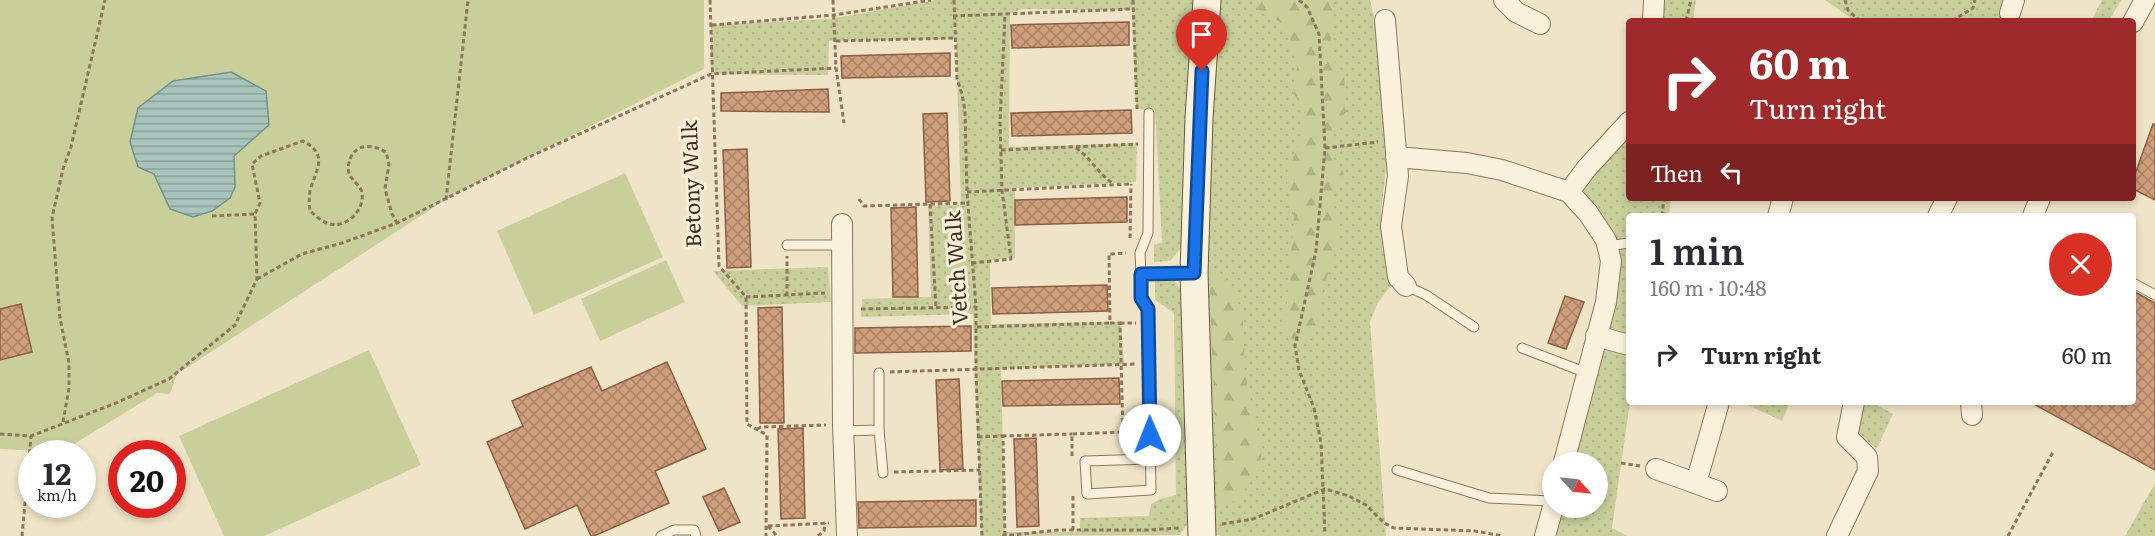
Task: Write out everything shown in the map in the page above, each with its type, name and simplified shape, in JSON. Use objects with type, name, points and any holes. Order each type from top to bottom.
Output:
[{"type":"street","points":[[1201,531],[1194,273],[1198,139],[1207,0]]},
{"type":"street","points":[[1504,0],[1516,12],[1540,24]]},
{"type":"street","points":[[1653,18],[1654,0]]},
{"type":"street","points":[[2135,18],[2145,0]]},
{"type":"street","points":[[1385,20],[1398,176],[1391,226],[1398,277],[1406,286]]},
{"type":"street","points":[[1569,192],[1626,125]]},
{"type":"street","points":[[1395,148],[1503,170],[1569,192],[1588,213],[1606,240],[1611,261],[1606,302],[1567,452]]},
{"type":"street","points":[[842,224],[843,428],[847,529]]},
{"type":"street","points":[[1596,336],[1626,344]]},
{"type":"street","points":[[1696,483],[1718,405]]},
{"type":"street","points":[[1837,536],[1868,471],[1867,457],[1847,437],[1853,405]]},
{"type":"street","points":[[1656,469],[1717,491]]},
{"type":"street","points":[[1545,536],[1550,518]]},
{"type":"lane","points":[[1149,113],[1148,233],[1140,253],[1141,298],[1148,309],[1151,459],[1151,490],[1087,494],[1085,461],[1151,459]]},
{"type":"lane","points":[[1607,246],[1626,243]]},
{"type":"lane","points":[[787,245],[841,245]]},
{"type":"lane","points":[[1141,274],[1194,273]]},
{"type":"lane","points":[[2136,285],[2155,295]]},
{"type":"lane","points":[[1406,286],[1426,295],[1474,327]]},
{"type":"lane","points":[[1522,348],[1587,373]]},
{"type":"lane","points":[[879,373],[879,430],[883,472]]},
{"type":"lane","points":[[843,428],[879,430]]},
{"type":"lane","points":[[1396,470],[1489,498],[1542,501]]},
{"type":"lane","points":[[661,536],[674,530],[694,530],[696,536]]},
{"type":"path","points":[[63,422],[69,388],[69,363],[60,318],[52,218],[105,0]]},
{"type":"path","points":[[446,200],[468,0]]},
{"type":"path","name":"Betony Walk","points":[[710,0],[719,266],[746,297]]},
{"type":"path","points":[[833,0],[836,68],[844,123]]},
{"type":"path","points":[[711,25],[834,15],[931,0]]},
{"type":"path","name":"Vetch Walk","points":[[954,0],[957,79],[964,111],[967,192],[976,307],[982,536]]},
{"type":"path","points":[[1133,0],[1137,111],[1149,113]]},
{"type":"path","points":[[1299,0],[1307,7],[1319,34],[1324,148],[1316,251],[1296,346],[1299,370],[1314,408],[1321,443],[1325,489],[1325,533]]},
{"type":"path","points":[[1687,18],[1691,0]]},
{"type":"path","points":[[1845,0],[1848,10],[1857,18]]},
{"type":"path","points":[[1957,18],[1973,8],[1975,0]]},
{"type":"path","points":[[953,16],[1133,9]]},
{"type":"path","points":[[972,263],[1011,259],[1002,190],[1000,123],[1005,14]]},
{"type":"path","points":[[836,41],[955,38]]},
{"type":"path","points":[[257,279],[302,254],[342,243],[397,223],[529,157],[711,74],[836,68]]},
{"type":"path","points":[[0,434],[31,436],[116,403],[169,379],[235,325],[257,279],[255,214],[260,203],[252,164],[261,156],[303,141],[311,145],[316,152],[319,168],[310,189],[310,211],[329,224],[341,225],[352,219],[358,210],[362,190],[349,174],[348,165],[352,153],[364,146],[375,146],[386,152],[389,164],[385,189],[397,223]]},
{"type":"path","points":[[1001,150],[1149,144]]},
{"type":"path","points":[[1075,147],[1085,154],[1107,180],[1116,185]]},
{"type":"path","points":[[1324,148],[1395,148]]},
{"type":"path","points":[[1130,241],[1131,184]]},
{"type":"path","points":[[967,192],[1148,184]]},
{"type":"path","points":[[860,199],[864,206],[968,203]]},
{"type":"path","points":[[930,204],[936,308]]},
{"type":"path","points":[[212,216],[255,214]]},
{"type":"path","points":[[787,245],[787,296]]},
{"type":"path","points":[[1110,323],[1109,255],[1130,253]]},
{"type":"path","points":[[766,536],[768,526],[767,435],[747,424],[746,297],[787,296],[936,308],[976,307]]},
{"type":"path","points":[[976,327],[1120,323],[1123,432],[978,437]]},
{"type":"path","points":[[879,373],[1149,363]]},
{"type":"path","points":[[757,429],[761,427],[843,428]]},
{"type":"path","points":[[1072,434],[1072,458]]},
{"type":"path","points":[[22,536],[31,436]]},
{"type":"path","points":[[997,436],[1003,436],[1003,536],[1073,530],[1201,531],[1253,519],[1325,489],[1349,496],[1366,505],[1384,523],[1394,528],[1475,531],[1503,536]]},
{"type":"path","points":[[2008,536],[2053,452]]},
{"type":"path","points":[[883,472],[980,470]]},
{"type":"path","points":[[1073,493],[1073,530]]},
{"type":"path","points":[[768,526],[825,523],[847,529]]},
{"type":"path","points":[[818,536],[824,531],[825,523]]},
{"type":"path","points":[[768,526],[777,536]]},
{"type":"green space","points":[[0,0],[704,0],[704,69],[453,195],[177,374],[170,394],[157,393],[81,440],[18,440],[18,450],[0,449]]},
{"type":"green space","points":[[935,0],[1194,0],[1183,246],[1170,261],[1154,262],[1154,245],[1162,242],[1155,110],[1136,109],[1132,10],[1022,9],[1010,14],[1009,147],[1137,143],[1136,182],[1015,188],[1015,258],[990,260],[991,324],[1121,322],[1124,364],[1001,369],[1005,532],[1080,532],[1080,518],[1149,516],[1151,504],[1176,495],[1174,313],[1155,300],[1155,279],[1173,279],[1185,296],[1190,520],[1180,535],[981,536],[973,314],[861,317],[862,299],[931,297],[928,206],[961,205],[956,39],[829,41],[828,75],[711,74],[711,25],[830,19]]},
{"type":"green space","points":[[1215,0],[1370,0],[1374,18],[1388,151],[1381,213],[1394,281],[1377,304],[1370,322],[1386,536],[1222,536],[1217,535],[1211,519],[1201,330]]},
{"type":"green space","points":[[1252,0],[1330,0],[1334,10],[1329,55],[1344,72],[1346,112],[1332,129],[1332,156],[1344,173],[1339,185],[1330,196],[1341,230],[1319,304],[1318,323],[1313,338],[1300,343],[1284,335],[1294,218],[1286,174],[1303,136],[1304,109],[1292,91],[1298,62],[1284,24],[1260,12]]},
{"type":"green space","points":[[1659,0],[1696,0],[1693,18],[1658,18]]},
{"type":"green space","points":[[1825,0],[2005,0],[2000,18],[1851,18]]},
{"type":"green space","points":[[2102,0],[2121,0],[2111,18],[2093,18]]},
{"type":"green space","points":[[1626,138],[1626,201],[1671,201],[1669,213],[1626,213],[1626,405],[1630,405],[1612,528],[1628,536],[1558,536],[1552,533],[1555,518],[1608,518],[1608,452],[1572,452],[1615,304],[1619,277],[1618,255],[1583,191],[1586,180]]},
{"type":"green space","points":[[625,173],[663,257],[534,315],[497,231]]},
{"type":"green space","points":[[666,260],[685,302],[600,341],[581,299]]},
{"type":"green space","points":[[828,267],[831,302],[742,306],[713,271]]},
{"type":"green space","points":[[1209,270],[1219,271],[1236,298],[1243,321],[1245,374],[1262,437],[1260,471],[1236,501],[1218,505]]},
{"type":"green space","points":[[369,350],[421,465],[264,536],[224,536],[186,452],[186,440],[181,440],[179,436]]},
{"type":"green space","points":[[1747,405],[1789,405],[1782,421]]},
{"type":"green space","points":[[1876,405],[1893,414],[1877,448],[1855,435],[1861,406]]},
{"type":"green space","points":[[2155,483],[2155,536],[2125,536]]},
{"type":"water","points":[[231,72],[266,91],[269,125],[234,156],[235,187],[230,198],[212,211],[193,217],[170,209],[154,174],[138,167],[130,142],[138,108],[173,81]]},
{"type":"building","points":[[1129,22],[1129,45],[1012,48],[1011,25]]},
{"type":"building","points":[[950,53],[950,76],[842,78],[841,56]]},
{"type":"building","points":[[828,89],[829,112],[721,111],[721,93]]},
{"type":"building","points":[[1131,110],[1132,133],[1012,136],[1011,113]]},
{"type":"building","points":[[947,113],[950,201],[926,202],[923,114]]},
{"type":"building","points":[[2153,124],[2155,124],[2155,200],[2136,190],[2136,172]]},
{"type":"building","points":[[747,149],[751,267],[727,268],[723,150]]},
{"type":"building","points":[[1127,197],[1127,222],[1015,225],[1015,200]]},
{"type":"building","points":[[916,207],[918,297],[893,297],[891,208]]},
{"type":"building","points":[[1107,285],[1108,311],[993,314],[992,288]]},
{"type":"building","points":[[2136,293],[2155,303],[2155,470],[2036,405],[2136,405]]},
{"type":"building","points":[[1565,296],[1584,302],[1566,349],[1548,343]]},
{"type":"building","points":[[21,304],[32,352],[0,360],[0,309]]},
{"type":"building","points":[[782,307],[784,423],[760,423],[758,308]]},
{"type":"building","points":[[971,326],[971,351],[855,353],[855,328]]},
{"type":"building","points":[[667,362],[706,449],[655,471],[669,503],[594,536],[591,536],[577,505],[525,529],[487,442],[523,426],[512,401],[591,367],[602,391]]},
{"type":"building","points":[[1119,378],[1120,404],[1003,406],[1002,381]]},
{"type":"building","points":[[959,379],[963,469],[940,470],[936,380]]},
{"type":"building","points":[[803,428],[805,518],[781,519],[778,429]]},
{"type":"building","points":[[1036,438],[1039,526],[1017,527],[1014,439]]},
{"type":"building","points":[[724,488],[740,522],[719,531],[703,497]]},
{"type":"building","points":[[976,500],[976,526],[859,528],[858,502]]},
{"type":"route","points":[[1150,435],[1148,309],[1141,298],[1141,274],[1194,273],[1202,71]]}]
